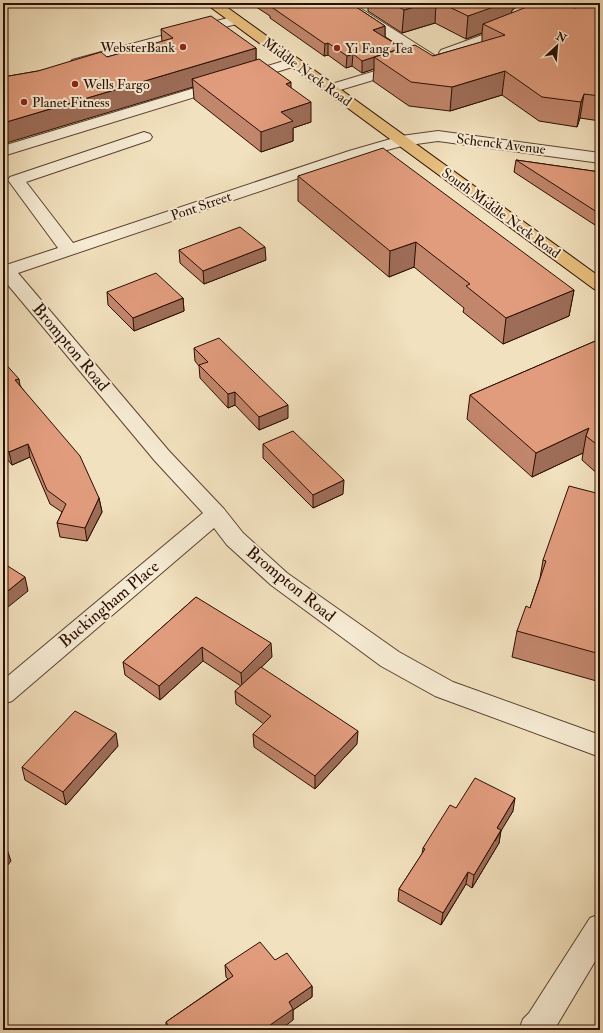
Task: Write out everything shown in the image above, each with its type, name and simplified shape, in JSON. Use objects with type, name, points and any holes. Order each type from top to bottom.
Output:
[{"type":"main road","name":"Middle Neck Road","points":[[212,3],[401,140]]},
{"type":"main road","name":"South Middle Neck Road","points":[[401,140],[600,286]]},
{"type":"street","points":[[343,3],[429,58]]},
{"type":"street","points":[[330,89],[487,39],[521,25],[558,3]]},
{"type":"street","points":[[63,67],[235,20]]},
{"type":"street","points":[[3,151],[294,62]]},
{"type":"street","name":"Schenck Avenue","points":[[401,140],[438,136],[600,158]]},
{"type":"street","points":[[69,250],[16,180],[144,137]]},
{"type":"street","name":"Pont Street","points":[[5,273],[69,250],[401,140]]},
{"type":"street","name":"Brompton Road","points":[[5,273],[162,456],[216,514],[235,539],[279,579],[390,659],[444,689],[599,747]]},
{"type":"street","name":"Buckingham Place","points":[[3,694],[216,514]]},
{"type":"street","points":[[534,1030],[540,1024],[600,927]]},
{"type":"building","points":[[268,3],[350,3],[385,26],[373,30],[402,48],[362,61],[353,54],[347,56],[328,43],[325,44],[270,6],[272,6]]},
{"type":"building","points":[[392,3],[428,3],[404,10]]},
{"type":"building","points":[[441,3],[505,3],[468,16]]},
{"type":"building","points":[[537,3],[576,8],[582,3],[600,3],[600,96],[584,94],[581,102],[542,97],[505,71],[452,87],[411,82],[374,57],[415,45],[433,56],[505,35],[483,24]]},
{"type":"building","points":[[211,16],[256,48],[3,123],[3,76],[38,71],[101,52],[107,57],[173,38],[161,29]]},
{"type":"building","points":[[259,59],[291,82],[286,84],[311,102],[281,112],[293,121],[261,132],[192,79]]},
{"type":"building","points":[[383,148],[574,290],[506,318],[466,286],[470,284],[416,242],[390,251],[298,176]]},
{"type":"building","points":[[516,160],[600,172],[600,214]]},
{"type":"building","points":[[240,227],[265,247],[203,271],[179,250]]},
{"type":"building","points":[[156,273],[183,298],[133,318],[107,292]]},
{"type":"building","points":[[219,338],[288,405],[259,417],[235,392],[228,394],[199,365],[208,362],[194,348]]},
{"type":"building","points":[[600,339],[600,447],[586,436],[589,428],[536,453],[470,395]]},
{"type":"building","points":[[3,361],[19,379],[15,380],[80,456],[99,498],[85,528],[57,523],[66,504],[47,490],[28,444],[9,452],[3,445]]},
{"type":"building","points":[[293,431],[344,480],[313,495],[263,444]]},
{"type":"building","points":[[569,486],[600,494],[600,654],[517,631],[526,606],[530,608],[546,561],[543,560]]},
{"type":"building","points":[[3,563],[25,577],[3,595]]},
{"type":"building","points":[[196,597],[271,643],[241,673],[202,647],[159,686],[123,662]]},
{"type":"building","points":[[261,667],[358,731],[315,776],[253,734],[271,716],[235,691]]},
{"type":"building","points":[[75,711],[116,733],[63,792],[22,767]]},
{"type":"building","points":[[475,778],[515,798],[497,828],[501,830],[474,875],[468,872],[443,913],[399,889],[425,849],[423,848],[450,805],[456,808]]},
{"type":"building","points":[[3,846],[7,849],[3,854]]},
{"type":"building","points":[[260,942],[275,960],[287,953],[312,986],[289,1002],[293,1009],[263,1030],[161,1030],[168,1025],[166,1022],[233,976],[225,965]]},
{"type":"place","name":"WebsterBank","points":[[183,47]]},
{"type":"place","name":"Yi Fang Tea","points":[[337,48]]},
{"type":"place","name":"Wells Fargo","points":[[75,84]]},
{"type":"place","name":"Planet Fitness","points":[[24,102]]}]
